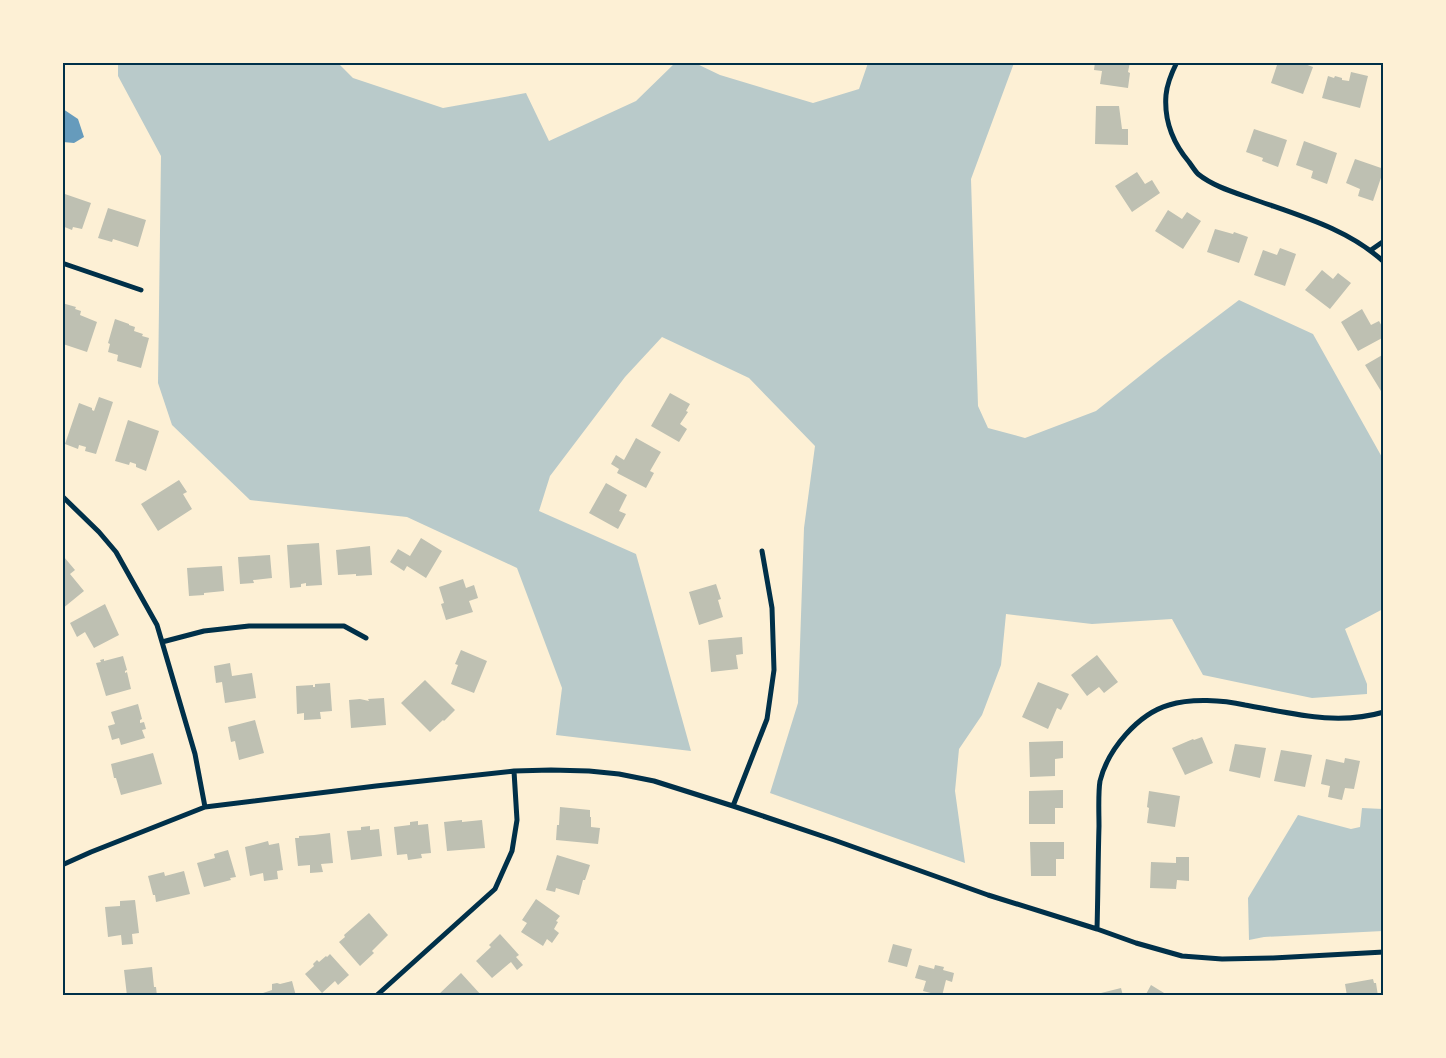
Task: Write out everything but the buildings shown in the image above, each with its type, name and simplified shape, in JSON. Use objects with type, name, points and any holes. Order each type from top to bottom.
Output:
[{"type":"street","points":[[1177,62],[1166,94],[1168,123],[1178,149],[1199,174],[1220,187],[1346,234],[1371,250],[1384,262]]},
{"type":"street","points":[[1371,250],[1384,241]]},
{"type":"street","points":[[62,263],[141,290]]},
{"type":"street","points":[[62,496],[99,532],[116,552],[157,625],[194,754],[205,807]]},
{"type":"street","points":[[733,806],[767,719],[774,670],[772,608],[762,552]]},
{"type":"street","points":[[162,642],[204,631],[249,626],[344,626],[366,638]]},
{"type":"street","points":[[1097,929],[1100,782],[1111,753],[1127,733],[1147,715],[1169,705],[1199,701],[1228,701],[1321,719],[1355,718],[1384,712]]},
{"type":"street","points":[[62,865],[205,807],[514,771],[561,770],[618,774],[654,781],[834,840],[988,895],[1182,956],[1222,959],[1384,952]]},
{"type":"street","points":[[376,996],[495,889],[512,851],[517,820],[514,771]]},
{"type":"shaded area","points":[[118,63],[338,63],[353,78],[443,108],[526,93],[549,141],[636,101],[675,63],[695,63],[720,75],[813,103],[859,89],[868,63],[1014,63],[971,179],[978,406],[988,428],[1025,438],[1096,411],[1239,300],[1313,334],[1383,459],[1383,609],[1345,629],[1367,684],[1367,694],[1312,698],[1203,675],[1172,619],[1092,624],[1006,614],[1001,665],[982,715],[959,749],[955,791],[965,863],[770,793],[798,703],[804,528],[815,446],[749,378],[662,337],[625,377],[550,476],[539,511],[636,554],[691,751],[556,735],[562,688],[517,568],[407,517],[250,500],[172,425],[158,383],[161,156],[118,76]]},
{"type":"shaded area","points":[[1362,808],[1383,809],[1383,931],[1264,937],[1249,940],[1248,898],[1298,815],[1351,829],[1360,827]]},
{"type":"water","points":[[63,109],[78,119],[84,137],[74,143],[63,142]]}]
